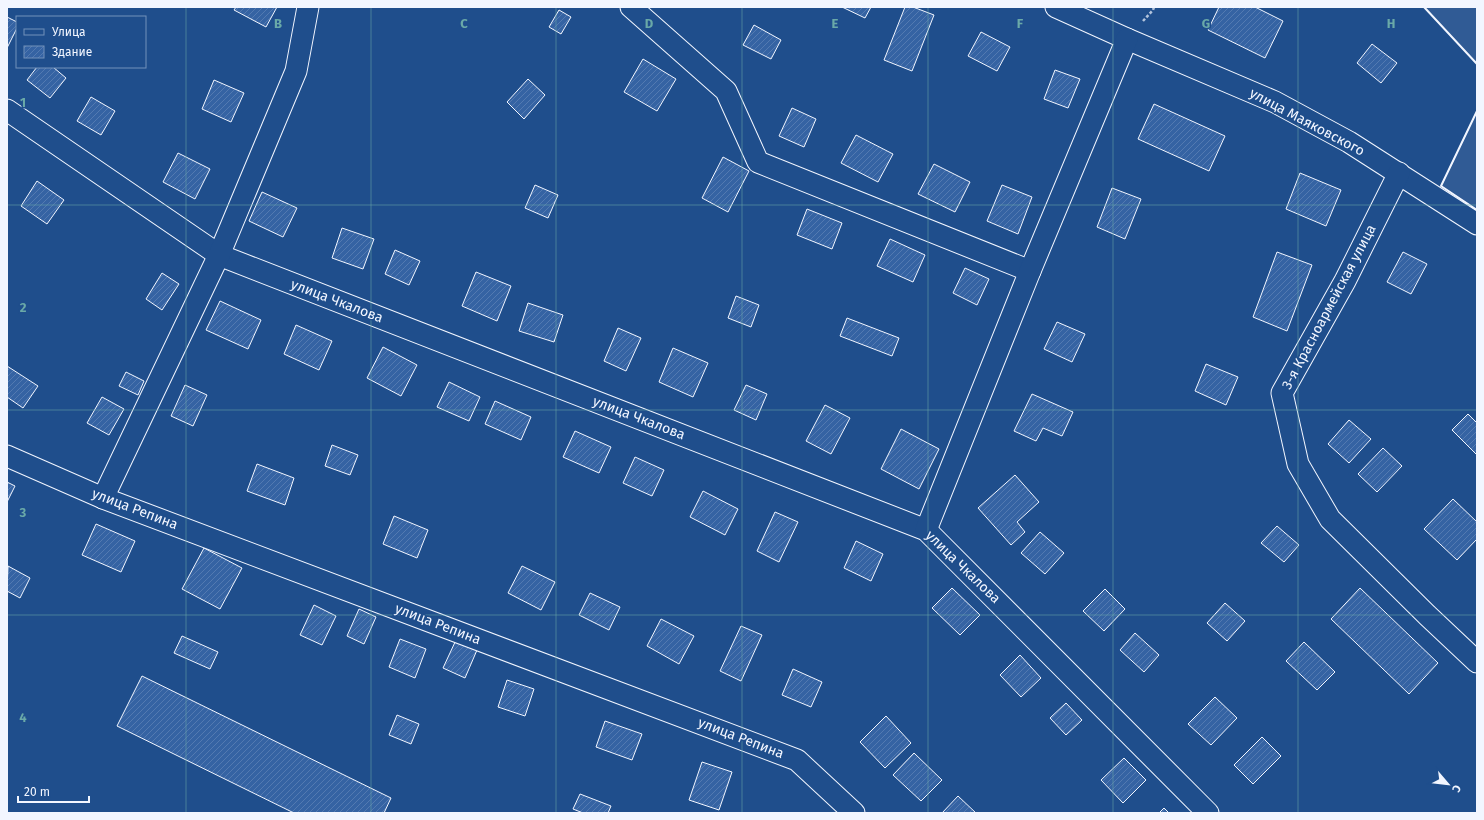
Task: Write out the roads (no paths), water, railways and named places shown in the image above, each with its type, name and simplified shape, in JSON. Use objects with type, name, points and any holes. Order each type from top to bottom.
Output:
[{"type":"street","points":[[103,498],[219,255],[296,71],[308,7]]},
{"type":"street","points":[[631,7],[726,91],[758,162],[1030,271]]},
{"type":"street","name":"улица Маяковского","points":[[1056,7],[1126,39],[1275,102],[1349,142],[1477,224]]},
{"type":"street","points":[[926,530],[1030,271],[1126,39]]},
{"type":"street","name":"улица Чкалова","points":[[7,110],[219,255],[926,530],[1208,813]]},
{"type":"street","name":"3-я Красноармейская улица","points":[[1399,173],[1345,281],[1282,393],[1298,464],[1330,519],[1477,662]]},
{"type":"street","name":"улица Репина","points":[[7,456],[103,498],[797,760],[854,813]]}]
